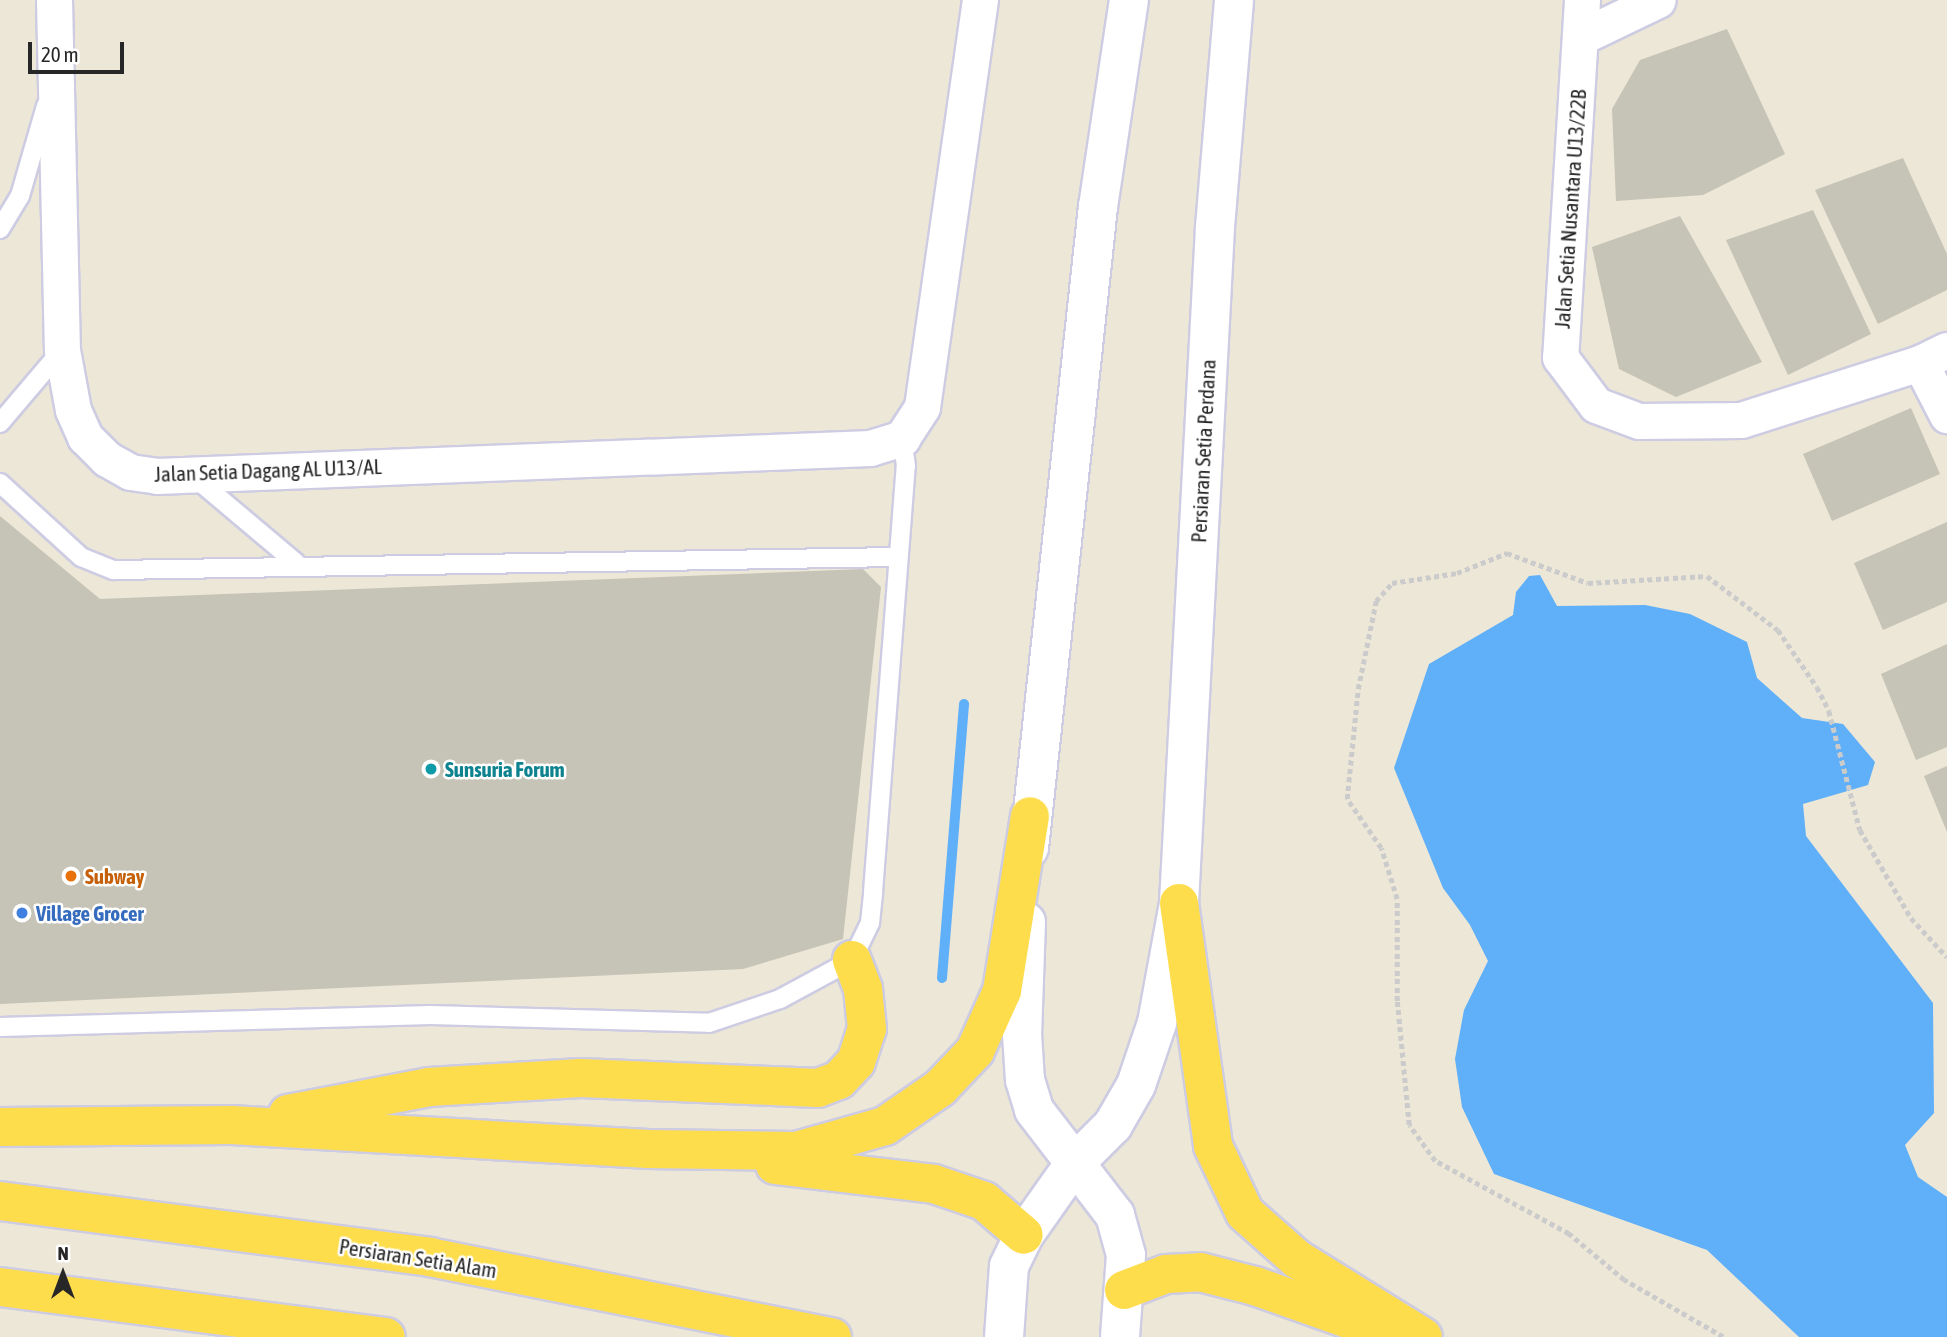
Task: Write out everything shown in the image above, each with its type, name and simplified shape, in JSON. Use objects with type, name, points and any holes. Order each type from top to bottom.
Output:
[{"type":"highway","points":[[0,1127],[231,1125],[648,1149],[796,1151],[885,1126],[940,1088],[975,1051],[1002,991],[1030,816]]},
{"type":"highway","points":[[1179,903],[1213,1146],[1245,1213],[1297,1259],[1423,1337]]},
{"type":"highway","points":[[231,1125],[443,1086],[581,1078],[818,1088],[839,1080],[856,1062],[867,1029],[863,989],[852,960]]},
{"type":"highway","points":[[648,1149],[934,1184],[984,1201],[1024,1235]]},
{"type":"highway","name":"Persiaran Setia Alam","points":[[0,1201],[430,1257],[832,1337]]},
{"type":"highway","points":[[1121,1317],[1166,1275],[1200,1272],[1255,1286],[1400,1337]]},
{"type":"highway","points":[[0,1287],[386,1337]]},
{"type":"main road","points":[[1121,1317],[1126,1255],[1115,1215],[1034,1110],[1025,1080],[1022,1034],[1030,816],[1098,207],[1129,0]]},
{"type":"main road","name":"Persiaran Setia Perdana","points":[[1004,1324],[1009,1266],[1024,1235],[1074,1164],[1113,1125],[1136,1085],[1157,1023],[1179,903],[1214,240],[1234,0]]},
{"type":"street","name":"Jalan Setia Dagang AL U13/AL","points":[[54,0],[62,350],[73,411],[85,437],[107,459],[130,472],[191,474],[870,448],[902,438]]},
{"type":"street","points":[[902,438],[922,407],[980,0]]},
{"type":"street","name":"Jalan Setia Nusantara U13/22B","points":[[1582,0],[1560,357],[1596,405],[1639,421],[1741,419],[1933,356]]},
{"type":"street","points":[[1581,37],[1658,0]]},
{"type":"street","points":[[1933,356],[1947,415]]},
{"type":"lane","points":[[0,229],[20,196],[55,76]]},
{"type":"lane","points":[[0,423],[62,350]]},
{"type":"lane","points":[[0,1027],[431,1015],[709,1023],[780,999],[852,960],[870,923],[873,892],[906,466],[902,438]]},
{"type":"lane","points":[[191,474],[296,564]]},
{"type":"lane","points":[[0,483],[72,550],[102,568],[898,557]]},
{"type":"path","points":[[1723,1337],[1625,1280],[1569,1234],[1435,1161],[1409,1125],[1397,1001],[1397,899],[1381,848],[1348,799],[1358,689],[1376,601],[1392,583],[1457,572],[1507,553],[1588,583],[1707,576],[1778,629],[1829,710],[1860,830],[1911,918],[1947,957]]},
{"type":"water","points":[[1540,575],[1557,606],[1645,605],[1690,614],[1747,642],[1757,678],[1802,718],[1843,724],[1875,762],[1868,785],[1803,804],[1806,836],[1933,1003],[1934,1113],[1905,1145],[1918,1177],[1947,1197],[1947,1337],[1799,1337],[1707,1250],[1494,1174],[1462,1107],[1455,1059],[1464,1010],[1488,961],[1470,925],[1443,888],[1394,768],[1429,664],[1513,615],[1516,592],[1529,576]]},
{"type":"building","points":[[1727,29],[1785,154],[1703,195],[1616,201],[1612,109],[1640,60]]},
{"type":"building","points":[[1903,158],[1947,254],[1947,290],[1878,324],[1815,190]]},
{"type":"building","points":[[1813,210],[1871,334],[1788,375],[1726,240]]},
{"type":"building","points":[[1680,216],[1762,362],[1676,397],[1619,369],[1592,247]]},
{"type":"building","points":[[1911,408],[1940,474],[1832,521],[1803,454]]},
{"type":"building","name":"Sunsuria Forum","points":[[0,516],[100,599],[863,569],[881,587],[843,939],[743,969],[0,1004]]},
{"type":"building","points":[[1947,522],[1947,602],[1883,630],[1854,563]]},
{"type":"building","points":[[1947,644],[1947,747],[1916,760],[1881,674]]},
{"type":"building","points":[[1947,766],[1947,832],[1924,776]]},
{"type":"waterway","points":[[942,978],[964,704]]},
{"type":"place","name":"Sunsuria Forum","points":[[431,769]]},
{"type":"place","name":"Subway","points":[[71,876]]},
{"type":"place","name":"Village Grocer","points":[[22,913]]}]
